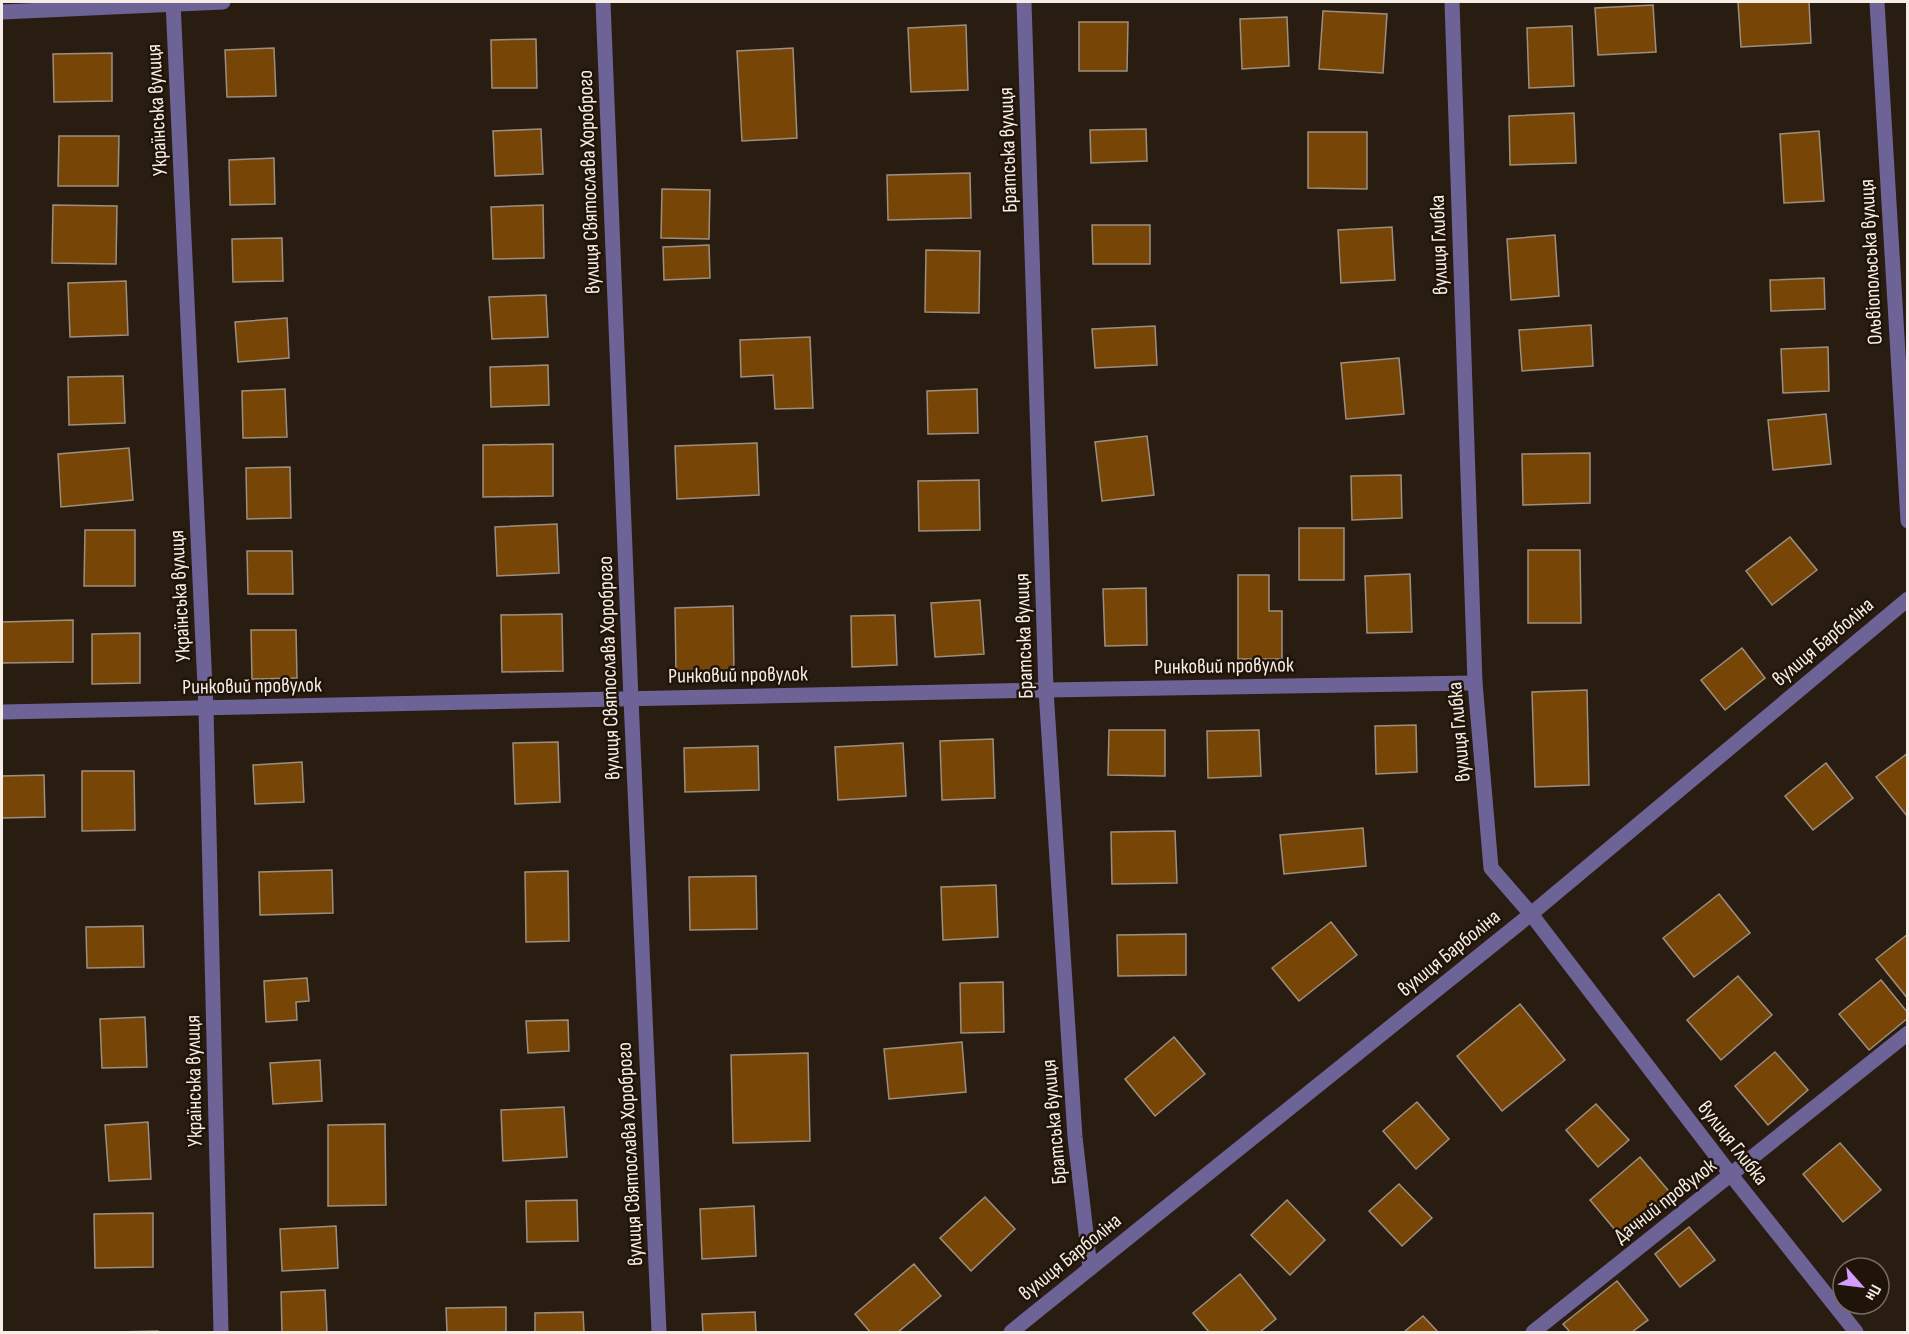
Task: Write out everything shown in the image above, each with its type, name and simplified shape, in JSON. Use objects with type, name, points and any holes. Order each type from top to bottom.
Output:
[{"type":"street","points":[[2,12],[222,2]]},
{"type":"street","name":"вулиця Святослава Хороброго","points":[[603,2],[659,1332]]},
{"type":"street","name":"Братська вулиця","points":[[1024,2],[1046,690],[1075,1137],[1090,1268]]},
{"type":"street","name":"вулиця Глибка","points":[[1452,2],[1475,683],[1491,868],[1531,914],[1731,1175],[1856,1332]]},
{"type":"street","name":"Ольвіопольська вулиця","points":[[1877,2],[1908,521]]},
{"type":"street","name":"Українська вулиця","points":[[173,3],[206,708],[220,1332]]},
{"type":"street","name":"вулиця Барболіна","points":[[1011,1332],[1531,914],[1908,599]]},
{"type":"street","name":"Ринковий провулок","points":[[2,712],[1475,683]]},
{"type":"street","name":"Дачний провулок","points":[[1533,1332],[1908,1034]]},
{"type":"building","points":[[1738,2],[1809,2],[1811,43],[1741,47]]},
{"type":"building","points":[[1653,5],[1656,52],[1598,55],[1595,8]]},
{"type":"building","points":[[1323,11],[1387,14],[1383,73],[1319,69]]},
{"type":"building","points":[[1287,17],[1289,66],[1242,69],[1240,19]]},
{"type":"building","points":[[1079,22],[1128,22],[1127,71],[1079,71]]},
{"type":"building","points":[[966,25],[968,90],[911,92],[908,28]]},
{"type":"building","points":[[1572,26],[1574,86],[1529,88],[1527,28]]},
{"type":"building","points":[[536,39],[537,88],[492,88],[491,40]]},
{"type":"building","points":[[274,48],[276,96],[227,97],[225,50]]},
{"type":"building","points":[[793,48],[797,138],[742,141],[737,51]]},
{"type":"building","points":[[112,53],[112,101],[54,102],[53,54]]},
{"type":"building","points":[[1574,113],[1576,163],[1510,165],[1509,116]]},
{"type":"building","points":[[541,129],[543,174],[495,176],[493,131]]},
{"type":"building","points":[[1146,129],[1147,161],[1091,163],[1090,130]]},
{"type":"building","points":[[1819,131],[1824,201],[1784,203],[1780,134]]},
{"type":"building","points":[[1308,132],[1367,132],[1367,189],[1308,188]]},
{"type":"building","points":[[59,136],[119,136],[118,186],[58,186]]},
{"type":"building","points":[[274,158],[275,204],[230,205],[229,160]]},
{"type":"building","points":[[970,173],[971,218],[888,220],[887,175]]},
{"type":"building","points":[[662,189],[710,190],[709,239],[661,238]]},
{"type":"building","points":[[53,205],[117,206],[116,264],[52,263]]},
{"type":"building","points":[[543,205],[544,258],[493,259],[491,207]]},
{"type":"building","points":[[1092,225],[1150,225],[1150,264],[1093,264]]},
{"type":"building","points":[[1392,227],[1395,280],[1341,283],[1338,230]]},
{"type":"building","points":[[1555,235],[1559,296],[1511,300],[1507,239]]},
{"type":"building","points":[[282,238],[283,281],[233,282],[232,239]]},
{"type":"building","points":[[709,245],[710,278],[664,280],[663,247]]},
{"type":"building","points":[[926,250],[980,251],[979,313],[925,312]]},
{"type":"building","points":[[1824,278],[1825,309],[1771,311],[1770,280]]},
{"type":"building","points":[[126,281],[128,335],[70,337],[68,283]]},
{"type":"building","points":[[546,295],[548,337],[492,339],[489,297]]},
{"type":"building","points":[[287,318],[289,358],[238,362],[235,322]]},
{"type":"building","points":[[1591,325],[1593,366],[1522,371],[1519,330]]},
{"type":"building","points":[[1155,326],[1157,365],[1095,368],[1092,329]]},
{"type":"building","points":[[810,337],[813,408],[775,409],[773,375],[741,377],[740,340]]},
{"type":"building","points":[[1828,347],[1829,391],[1783,393],[1781,349]]},
{"type":"building","points":[[1399,358],[1404,414],[1346,419],[1341,363]]},
{"type":"building","points":[[548,365],[549,405],[491,407],[490,367]]},
{"type":"building","points":[[123,376],[125,423],[69,425],[68,377]]},
{"type":"building","points":[[285,389],[287,437],[243,438],[242,391]]},
{"type":"building","points":[[977,389],[978,433],[928,434],[927,391]]},
{"type":"building","points":[[1826,414],[1831,464],[1773,470],[1768,420]]},
{"type":"building","points":[[1147,436],[1154,495],[1102,501],[1095,442]]},
{"type":"building","points":[[757,443],[759,495],[677,499],[675,446]]},
{"type":"building","points":[[553,444],[553,496],[483,497],[483,445]]},
{"type":"building","points":[[129,448],[133,500],[61,507],[58,454]]},
{"type":"building","points":[[1590,453],[1590,503],[1523,505],[1522,454]]},
{"type":"building","points":[[290,467],[291,518],[247,519],[246,468]]},
{"type":"building","points":[[1401,475],[1402,518],[1352,520],[1351,476]]},
{"type":"building","points":[[979,480],[980,530],[919,531],[918,481]]},
{"type":"building","points":[[557,524],[559,573],[497,576],[495,527]]},
{"type":"building","points":[[1299,528],[1344,528],[1344,580],[1299,580]]},
{"type":"building","points":[[85,530],[135,530],[135,586],[84,586]]},
{"type":"building","points":[[1790,537],[1817,570],[1772,605],[1746,571]]},
{"type":"building","points":[[1528,550],[1580,550],[1581,623],[1528,623]]},
{"type":"building","points":[[247,551],[292,551],[293,594],[248,594]]},
{"type":"building","points":[[1410,574],[1412,632],[1367,633],[1365,576]]},
{"type":"building","points":[[1238,575],[1269,575],[1269,611],[1282,611],[1282,659],[1238,659]]},
{"type":"building","points":[[1146,588],[1147,645],[1105,646],[1103,589]]},
{"type":"building","points":[[980,600],[984,654],[935,657],[931,603]]},
{"type":"building","points":[[733,606],[734,672],[676,673],[675,608]]},
{"type":"building","points":[[562,614],[563,671],[502,672],[501,615]]},
{"type":"building","points":[[895,615],[897,665],[852,667],[851,616]]},
{"type":"building","points":[[73,620],[73,662],[2,663],[2,622]]},
{"type":"building","points":[[251,630],[296,630],[297,678],[252,679]]},
{"type":"building","points":[[140,633],[140,683],[92,684],[92,634]]},
{"type":"building","points":[[1742,648],[1765,678],[1725,710],[1701,680]]},
{"type":"building","points":[[1587,690],[1589,785],[1535,787],[1532,692]]},
{"type":"building","points":[[1416,725],[1417,772],[1376,774],[1375,726]]},
{"type":"building","points":[[1109,730],[1165,730],[1165,776],[1108,775]]},
{"type":"building","points":[[1259,730],[1261,776],[1208,778],[1207,731]]},
{"type":"building","points":[[993,739],[995,798],[942,800],[940,741]]},
{"type":"building","points":[[558,742],[560,802],[515,804],[513,743]]},
{"type":"building","points":[[903,743],[906,796],[838,800],[835,747]]},
{"type":"building","points":[[758,746],[759,790],[685,792],[684,748]]},
{"type":"building","points":[[1908,753],[1908,816],[1907,816],[1876,777]]},
{"type":"building","points":[[302,762],[304,802],[255,804],[253,765]]},
{"type":"building","points":[[1826,763],[1853,798],[1813,830],[1785,796]]},
{"type":"building","points":[[82,771],[134,771],[135,830],[82,831]]},
{"type":"building","points":[[44,775],[45,817],[2,818],[2,776]]},
{"type":"building","points":[[1363,828],[1366,866],[1284,874],[1280,835]]},
{"type":"building","points":[[1175,831],[1177,883],[1112,884],[1111,832]]},
{"type":"building","points":[[332,870],[333,913],[260,915],[259,872]]},
{"type":"building","points":[[568,871],[569,941],[526,942],[525,872]]},
{"type":"building","points":[[756,876],[757,929],[690,930],[689,877]]},
{"type":"building","points":[[996,885],[998,937],[943,940],[941,887]]},
{"type":"building","points":[[1719,894],[1750,933],[1694,977],[1663,938]]},
{"type":"building","points":[[1331,922],[1357,955],[1299,1001],[1272,968]]},
{"type":"building","points":[[143,926],[144,967],[87,968],[86,927]]},
{"type":"building","points":[[1186,934],[1186,975],[1118,976],[1117,935]]},
{"type":"building","points":[[1908,934],[1908,999],[1876,959]]},
{"type":"building","points":[[1738,976],[1772,1015],[1721,1060],[1687,1020]]},
{"type":"building","points":[[307,978],[309,1001],[296,1002],[297,1020],[266,1022],[264,981]]},
{"type":"building","points":[[1881,980],[1908,1013],[1908,1018],[1869,1050],[1839,1014]]},
{"type":"building","points":[[1003,982],[1004,1032],[961,1033],[960,983]]},
{"type":"building","points":[[1520,1004],[1565,1060],[1502,1111],[1457,1056]]},
{"type":"building","points":[[145,1017],[147,1067],[102,1068],[100,1019]]},
{"type":"building","points":[[568,1020],[569,1051],[528,1053],[526,1021]]},
{"type":"building","points":[[1174,1037],[1205,1074],[1155,1116],[1125,1079]]},
{"type":"building","points":[[962,1042],[966,1092],[889,1099],[884,1049]]},
{"type":"building","points":[[1775,1052],[1808,1090],[1768,1125],[1735,1086]]},
{"type":"building","points":[[808,1053],[810,1141],[733,1143],[731,1055]]},
{"type":"building","points":[[320,1060],[322,1101],[273,1104],[270,1063]]},
{"type":"building","points":[[1417,1102],[1449,1139],[1416,1169],[1383,1131]]},
{"type":"building","points":[[1596,1104],[1629,1140],[1598,1167],[1566,1130]]},
{"type":"building","points":[[564,1107],[567,1157],[503,1161],[501,1110]]},
{"type":"building","points":[[148,1122],[151,1179],[109,1181],[105,1125]]},
{"type":"building","points":[[385,1124],[386,1205],[328,1206],[328,1125]]},
{"type":"building","points":[[1840,1143],[1881,1190],[1843,1222],[1803,1174]]},
{"type":"building","points":[[1640,1157],[1672,1195],[1621,1237],[1590,1200]]},
{"type":"building","points":[[1399,1184],[1432,1218],[1402,1246],[1369,1211]]},
{"type":"building","points":[[985,1197],[1015,1229],[971,1271],[940,1238]]},
{"type":"building","points":[[577,1200],[578,1241],[527,1242],[526,1201]]},
{"type":"building","points":[[1287,1200],[1325,1240],[1290,1275],[1251,1235]]},
{"type":"building","points":[[754,1206],[756,1256],[702,1259],[700,1209]]},
{"type":"building","points":[[153,1213],[153,1267],[95,1268],[94,1214]]},
{"type":"building","points":[[336,1226],[338,1268],[282,1271],[280,1229]]},
{"type":"building","points":[[1689,1227],[1715,1260],[1680,1287],[1655,1254]]},
{"type":"building","points":[[914,1264],[941,1296],[898,1332],[870,1332],[855,1314]]},
{"type":"building","points":[[1240,1274],[1276,1319],[1260,1332],[1209,1332],[1193,1313]]},
{"type":"building","points":[[1617,1281],[1648,1320],[1632,1332],[1570,1332],[1563,1324]]},
{"type":"building","points":[[325,1290],[327,1332],[282,1332],[281,1292]]},
{"type":"building","points":[[506,1307],[506,1332],[447,1332],[446,1308]]},
{"type":"building","points":[[583,1312],[584,1332],[535,1332],[535,1313]]},
{"type":"building","points":[[755,1312],[756,1332],[703,1332],[702,1314]]},
{"type":"building","points":[[1423,1316],[1438,1332],[1404,1332]]}]
